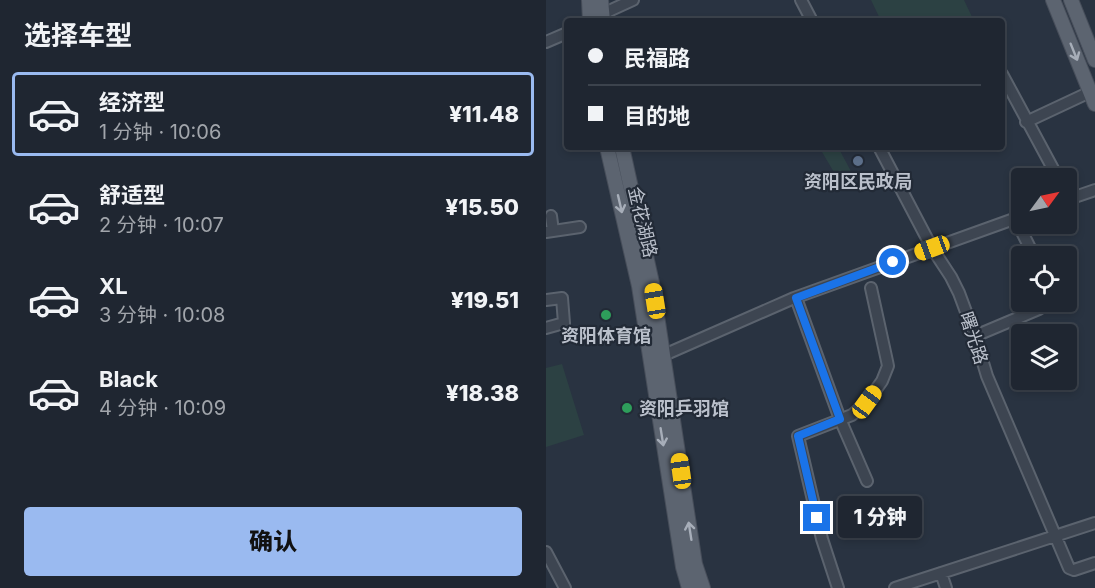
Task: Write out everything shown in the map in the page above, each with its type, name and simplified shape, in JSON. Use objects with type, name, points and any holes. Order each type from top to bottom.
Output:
[{"type":"main road","points":[[589,0],[597,15]]},
{"type":"main road","points":[[1053,0],[1092,98]]},
{"type":"main road","points":[[1071,0],[1095,60]]},
{"type":"main road","name":"金花湖路","points":[[608,150],[639,286],[683,567],[689,588]]},
{"type":"main road","points":[[623,150],[652,283],[695,564],[703,588]]},
{"type":"street","points":[[597,15],[633,0]]},
{"type":"street","points":[[801,0],[810,18]]},
{"type":"street","points":[[546,42],[564,34]]},
{"type":"street","points":[[1005,80],[1052,168]]},
{"type":"street","points":[[1026,122],[1092,98]]},
{"type":"street","name":"曙光路","points":[[881,150],[932,248],[951,277],[975,336],[987,376],[1071,570],[1095,563]]},
{"type":"street","points":[[1077,195],[1095,190]]},
{"type":"street","points":[[551,216],[550,232],[580,227]]},
{"type":"street","points":[[663,355],[796,298],[1011,220]]},
{"type":"street","points":[[838,588],[822,539],[798,436],[852,416],[867,402],[882,381],[888,366],[871,288]]},
{"type":"street","points":[[546,300],[562,298],[564,323],[546,328]]},
{"type":"street","points":[[796,298],[840,419],[867,481]]},
{"type":"street","points":[[975,336],[1032,312]]},
{"type":"street","points":[[895,588],[1095,523]]},
{"type":"street","points":[[546,552],[565,588]]},
{"type":"street","points":[[940,573],[946,588]]},
{"type":"green space","points":[[871,0],[964,0],[973,18],[880,18]]},
{"type":"green space","points":[[821,150],[840,150],[854,177],[853,180],[842,185]]},
{"type":"green space","points":[[562,364],[584,435],[546,447],[546,368]]},
{"type":"place","name":"资阳区民政局","points":[[858,161]]},
{"type":"place","name":"资阳体育馆","points":[[606,315]]},
{"type":"place","name":"资阳乒羽馆","points":[[627,408]]},
{"type":"route","points":[[817,518],[798,436],[840,419],[796,298],[893,262]]}]
